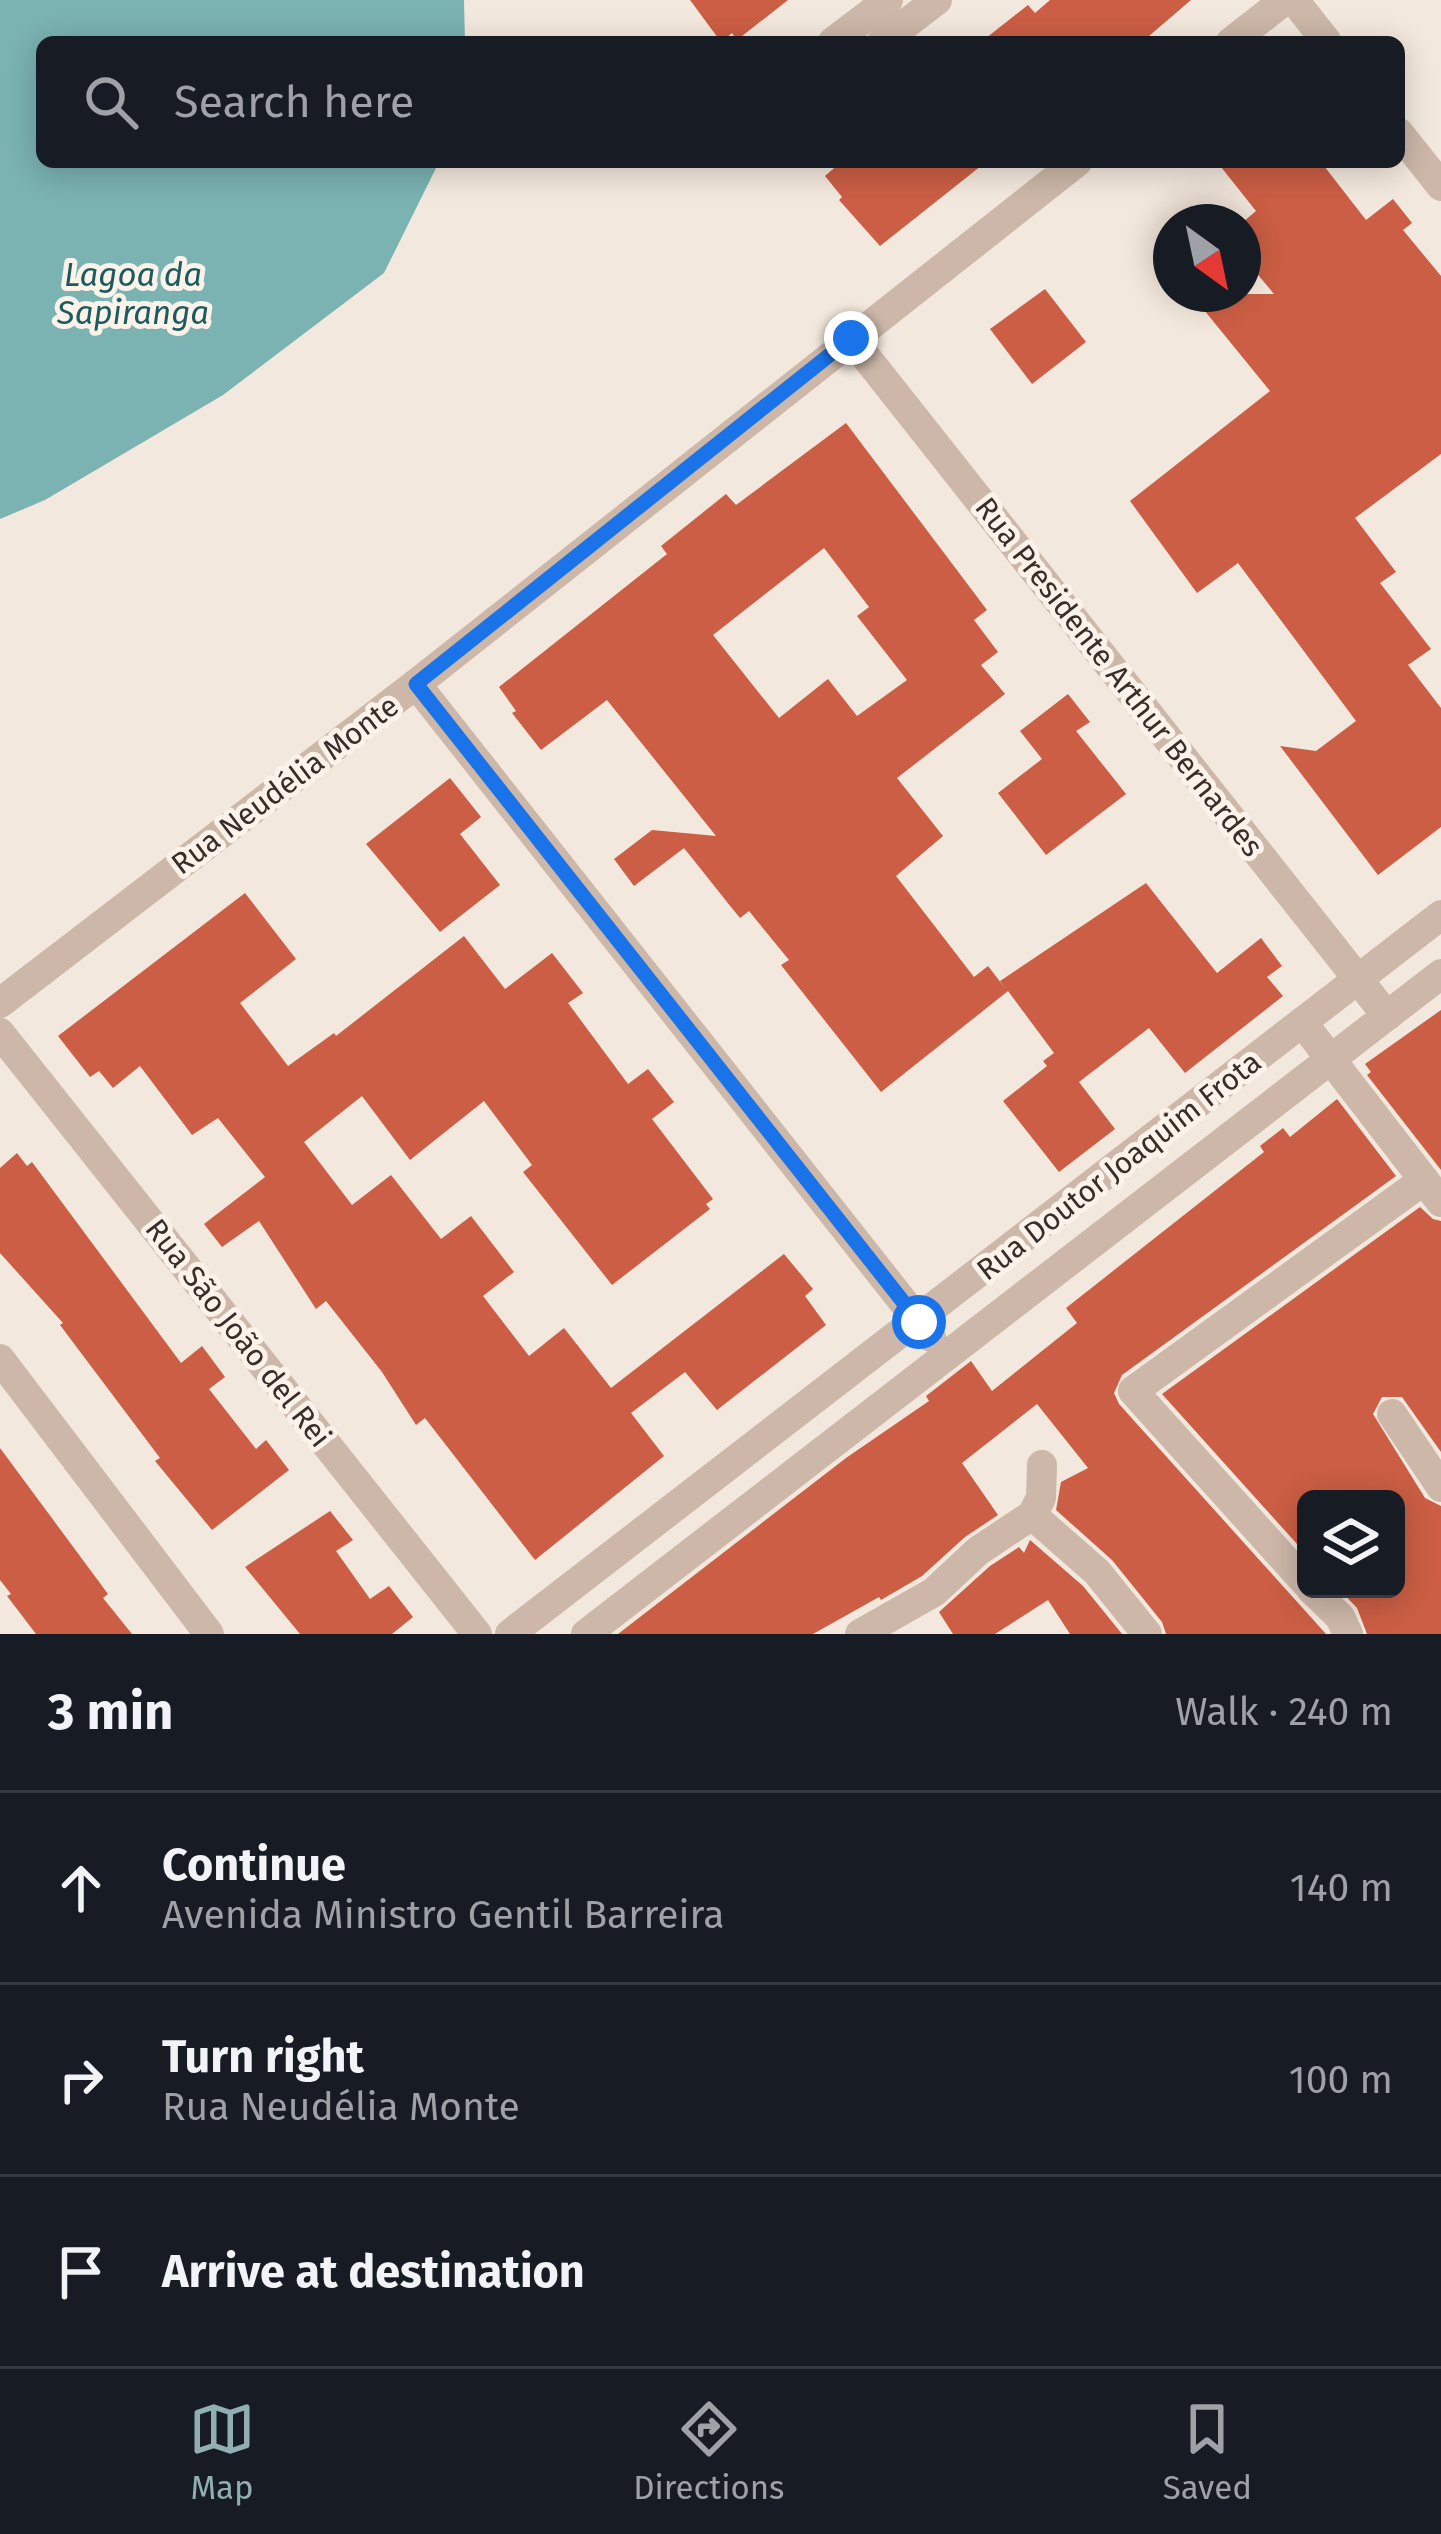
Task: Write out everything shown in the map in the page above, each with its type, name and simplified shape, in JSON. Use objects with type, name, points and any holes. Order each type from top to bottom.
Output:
[{"type":"street","points":[[841,36],[888,0]]},
{"type":"street","points":[[890,36],[937,0]]},
{"type":"street","points":[[1239,36],[1285,0]]},
{"type":"street","points":[[1294,0],[1323,36]]},
{"type":"street","points":[[1405,141],[1441,186]]},
{"type":"street","name":"Rua Neudélia Monte","points":[[0,1003],[416,684],[1069,168]]},
{"type":"street","name":"Rua Presidente Arthur Bernardes","points":[[851,338],[1387,1016]]},
{"type":"street","points":[[416,684],[946,1355]]},
{"type":"street","name":"Rua Doutor Joaquim Frota","points":[[510,1634],[1441,915]]},
{"type":"street","name":"Rua Doutor Joaquim Frota","points":[[586,1634],[1441,974]]},
{"type":"street","points":[[1297,1574],[1133,1390],[1432,1191],[1303,1022]]},
{"type":"street","name":"Rua São João del Rei","points":[[0,1033],[477,1634]]},
{"type":"street","points":[[0,1359],[209,1634]]},
{"type":"street","points":[[1392,1414],[1441,1487]]},
{"type":"street","points":[[860,1634],[934,1592],[978,1551],[1032,1515],[1041,1498],[1042,1465]]},
{"type":"street","points":[[1032,1515],[1097,1572],[1147,1634]]},
{"type":"street","points":[[1320,1598],[1340,1617],[1348,1634]]},
{"type":"water","name":"Lagoa da Sapiranga","points":[[0,0],[464,0],[465,36],[36,36],[36,168],[436,168],[384,273],[223,395],[45,500],[0,519]]},
{"type":"building","points":[[690,0],[788,0],[742,36],[717,36]]},
{"type":"building","points":[[1050,0],[1191,0],[1149,36],[989,36],[1028,5],[1035,13]]},
{"type":"building","points":[[834,168],[978,168],[880,246],[839,200],[842,197],[825,176]]},
{"type":"building","points":[[1222,168],[1326,168],[1366,220],[1393,199],[1412,223],[1403,230],[1441,276],[1441,454],[1355,518],[1396,572],[1380,583],[1431,649],[1408,665],[1441,708],[1441,827],[1378,875],[1280,746],[1316,751],[1356,721],[1238,563],[1197,593],[1130,501],[1270,391],[1206,312],[1261,312],[1261,294],[1274,294],[1261,278],[1261,204],[1250,204]]},
{"type":"building","points":[[1045,289],[1086,342],[1032,384],[990,329]]},
{"type":"building","points":[[846,423],[987,610],[974,620],[998,652],[981,665],[1005,694],[897,778],[943,836],[896,876],[974,977],[988,966],[1005,988],[1000,981],[1146,883],[1217,973],[1261,938],[1282,966],[1267,977],[1283,996],[1185,1073],[1149,1028],[1079,1082],[1115,1129],[1059,1172],[1003,1101],[1047,1066],[1043,1061],[1054,1053],[1008,991],[881,1092],[781,965],[789,960],[749,911],[740,918],[684,848],[634,886],[614,859],[652,830],[716,836],[607,700],[541,750],[512,713],[516,711],[499,687],[667,554],[661,546],[726,494],[736,505]],"holes":[[[824,548],[869,607],[857,616],[907,680],[857,716],[828,679],[779,718],[713,635]]]},
{"type":"building","points":[[1068,694],[1090,722],[1076,731],[1126,794],[1046,855],[998,793],[1042,759],[1020,731]]},
{"type":"building","points":[[450,778],[481,817],[460,834],[500,885],[440,932],[366,844]]},
{"type":"building","points":[[245,893],[296,959],[240,1003],[288,1066],[334,1033],[336,1036],[464,936],[505,989],[552,953],[583,993],[568,1003],[628,1084],[648,1069],[674,1102],[652,1119],[713,1199],[706,1204],[710,1209],[612,1285],[523,1172],[532,1165],[484,1101],[410,1160],[362,1096],[304,1142],[352,1205],[391,1175],[441,1239],[471,1216],[514,1272],[483,1296],[529,1356],[564,1328],[611,1388],[784,1254],[813,1289],[805,1296],[826,1325],[717,1410],[685,1372],[631,1413],[664,1456],[535,1560],[425,1418],[416,1425],[382,1372],[326,1301],[316,1309],[259,1221],[222,1247],[204,1224],[265,1177],[218,1118],[192,1135],[140,1066],[113,1088],[99,1071],[90,1077],[58,1036]]},
{"type":"building","points":[[1441,1010],[1441,1170],[1367,1075],[1371,1072],[1365,1064]]},
{"type":"building","points":[[1337,1099],[1396,1176],[1122,1375],[1114,1393],[1326,1634],[1166,1634],[1162,1622],[1112,1560],[1056,1510],[1061,1482],[1088,1468],[1037,1404],[962,1463],[998,1515],[922,1576],[881,1600],[813,1634],[618,1634],[846,1458],[929,1401],[926,1396],[971,1361],[992,1391],[1077,1323],[1066,1308],[1264,1152],[1260,1146],[1283,1128],[1290,1137]]},
{"type":"building","points":[[17,1153],[27,1166],[32,1162],[181,1363],[202,1346],[225,1377],[209,1389],[256,1449],[266,1440],[289,1470],[212,1530],[155,1461],[160,1458],[60,1325],[63,1323],[0,1253],[0,1168]]},
{"type":"building","points":[[1420,1207],[1441,1221],[1441,1452],[1402,1397],[1382,1397],[1373,1414],[1425,1498],[1441,1506],[1441,1634],[1367,1634],[1348,1598],[1405,1598],[1405,1490],[1297,1490],[1297,1544],[1162,1394]]},
{"type":"building","points":[[0,1448],[132,1634],[36,1634],[7,1596],[11,1594],[0,1580]]},
{"type":"building","points":[[330,1511],[353,1540],[336,1551],[370,1599],[389,1586],[413,1617],[392,1634],[300,1634],[245,1567]]},
{"type":"building","points":[[1030,1540],[1083,1586],[1122,1634],[1070,1634],[1048,1600],[995,1634],[953,1634],[939,1612],[990,1566],[1019,1547],[1024,1553]]},
{"type":"route","points":[[851,338],[416,684],[919,1322]]}]
